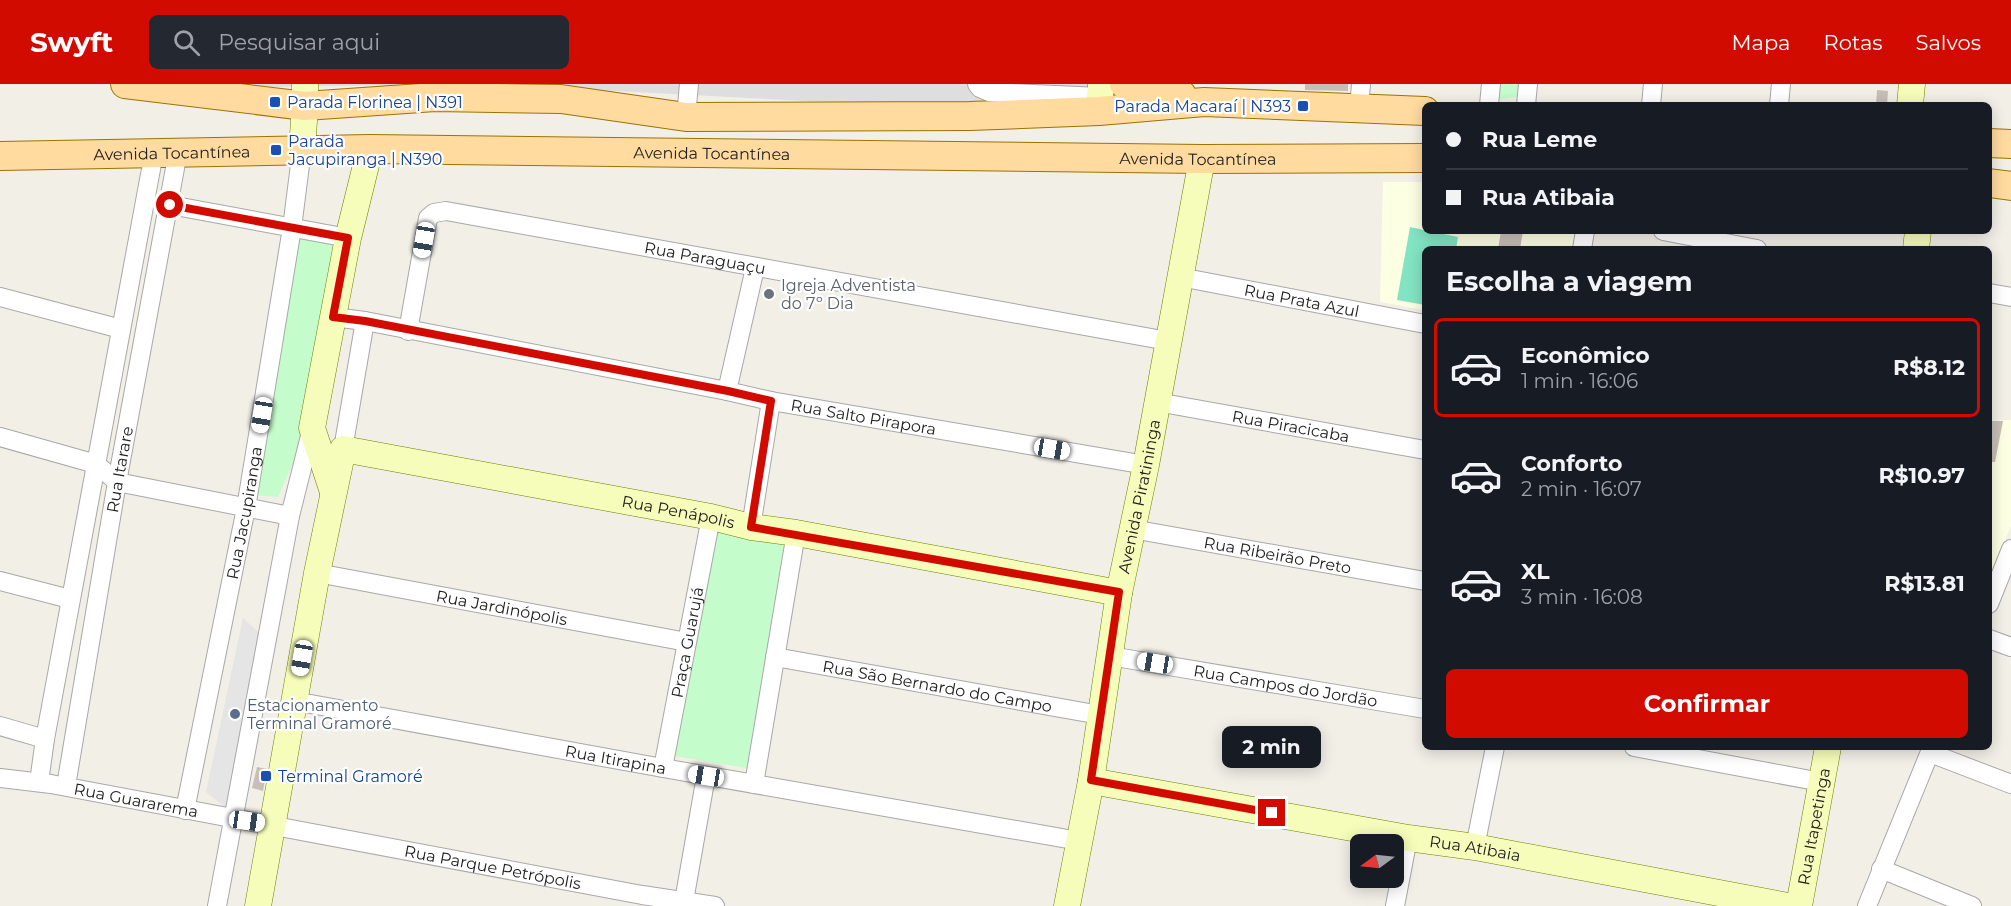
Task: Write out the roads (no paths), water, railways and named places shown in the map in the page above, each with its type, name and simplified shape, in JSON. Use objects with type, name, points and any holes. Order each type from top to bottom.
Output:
[{"type":"main road","points":[[125,84],[305,95],[436,90],[561,92],[686,117],[970,116],[1106,94],[1204,102],[1234,93],[1360,96],[1422,110]]},
{"type":"main road","points":[[374,84],[414,91],[436,90]]},
{"type":"main road","points":[[1992,143],[2011,144]]},
{"type":"main road","name":"Avenida Tocantínea","points":[[0,156],[370,148],[1202,159],[1422,158]]},
{"type":"main road","points":[[1992,183],[2011,186]]},
{"type":"street","points":[[686,117],[689,84]]},
{"type":"street","points":[[977,84],[989,92],[1106,94]]},
{"type":"street","points":[[1489,102],[1491,84]]},
{"type":"street","points":[[1526,102],[1528,84]]},
{"type":"street","points":[[1651,102],[1653,84]]},
{"type":"street","points":[[1779,102],[1781,84]]},
{"type":"street","points":[[1910,102],[1912,84]]},
{"type":"street","name":"Rua Jacupiranga","points":[[185,810],[246,508],[292,228],[302,149],[305,95]]},
{"type":"street","points":[[217,906],[290,516],[312,428],[348,238],[370,148]]},
{"type":"street","name":"Rua Itarare","points":[[66,786],[117,482],[170,205],[166,153]]},
{"type":"street","name":"Rua Itarare","points":[[39,782],[70,599],[122,329],[166,153]]},
{"type":"street","name":"Avenida Piratininga","points":[[1067,906],[1091,780],[1119,592],[1146,465],[1202,159]]},
{"type":"street","points":[[170,205],[348,238]]},
{"type":"street","name":"Rua Paraguaçu","points":[[408,331],[428,218],[439,211],[1168,341]]},
{"type":"street","points":[[1679,234],[1741,246]]},
{"type":"street","points":[[728,391],[755,268]]},
{"type":"street","name":"Rua Prata Azul","points":[[1180,277],[1422,323]]},
{"type":"street","points":[[1992,294],[2011,297]]},
{"type":"street","points":[[0,297],[122,329]]},
{"type":"street","name":"Rua Salto Pirapora","points":[[333,317],[365,321],[771,401],[1146,465]]},
{"type":"street","points":[[258,906],[271,824],[317,573],[343,449],[365,321]]},
{"type":"street","points":[[751,527],[771,401]]},
{"type":"street","name":"Rua Piracicaba","points":[[1156,402],[1422,449]]},
{"type":"street","points":[[312,428],[333,492]]},
{"type":"street","points":[[0,437],[96,464],[117,482],[290,516]]},
{"type":"street","name":"Rua Penápolis","points":[[343,449],[751,527],[796,533],[1119,592]]},
{"type":"street","name":"Praça Guarujá","points":[[663,768],[711,518]]},
{"type":"street","name":"Rua Ribeirão Preto","points":[[1132,529],[1422,580]]},
{"type":"street","points":[[754,784],[796,533]]},
{"type":"street","points":[[1992,596],[2011,549]]},
{"type":"street","name":"Rua Jardinópolis","points":[[317,573],[687,642]]},
{"type":"street","points":[[0,581],[70,599]]},
{"type":"street","points":[[1992,640],[2011,647]]},
{"type":"street","name":"Rua Campos do Jordão","points":[[1110,656],[1422,708]]},
{"type":"street","name":"Rua São Bernardo do Campo","points":[[775,657],[1100,715]]},
{"type":"street","name":"Rua Itirapina","points":[[294,701],[1079,841]]},
{"type":"street","points":[[0,726],[45,739]]},
{"type":"street","points":[[1474,846],[1495,750]]},
{"type":"street","points":[[1650,750],[1821,782]]},
{"type":"street","name":"Rua Itapetinga","points":[[1799,906],[1827,750]]},
{"type":"street","points":[[1867,906],[1931,750],[2011,784]]},
{"type":"street","points":[[684,901],[706,776]]},
{"type":"street","name":"Rua Guararema","points":[[0,777],[66,786],[232,819],[271,824]]},
{"type":"street","name":"Rua Atibaia","points":[[1091,780],[1408,838],[1474,846],[1788,906]]},
{"type":"street","name":"Rua Parque Petrópolis","points":[[271,824],[641,900],[684,901],[715,906]]},
{"type":"street","points":[[1395,906],[1408,838]]},
{"type":"street","points":[[1881,869],[1972,906]]},
{"type":"place","name":"Parada Florinea | N391","points":[[275,102]]},
{"type":"place","name":"Parada Macaraí | N393","points":[[1303,106]]},
{"type":"place","name":"Parada Jacupiranga | N390","points":[[276,150]]},
{"type":"place","name":"Igreja Adventista do 7º Dia","points":[[769,294]]},
{"type":"place","name":"Estacionamento Terminal Gramoré","points":[[235,714]]},
{"type":"place","name":"Terminal Gramoré","points":[[266,776]]}]
